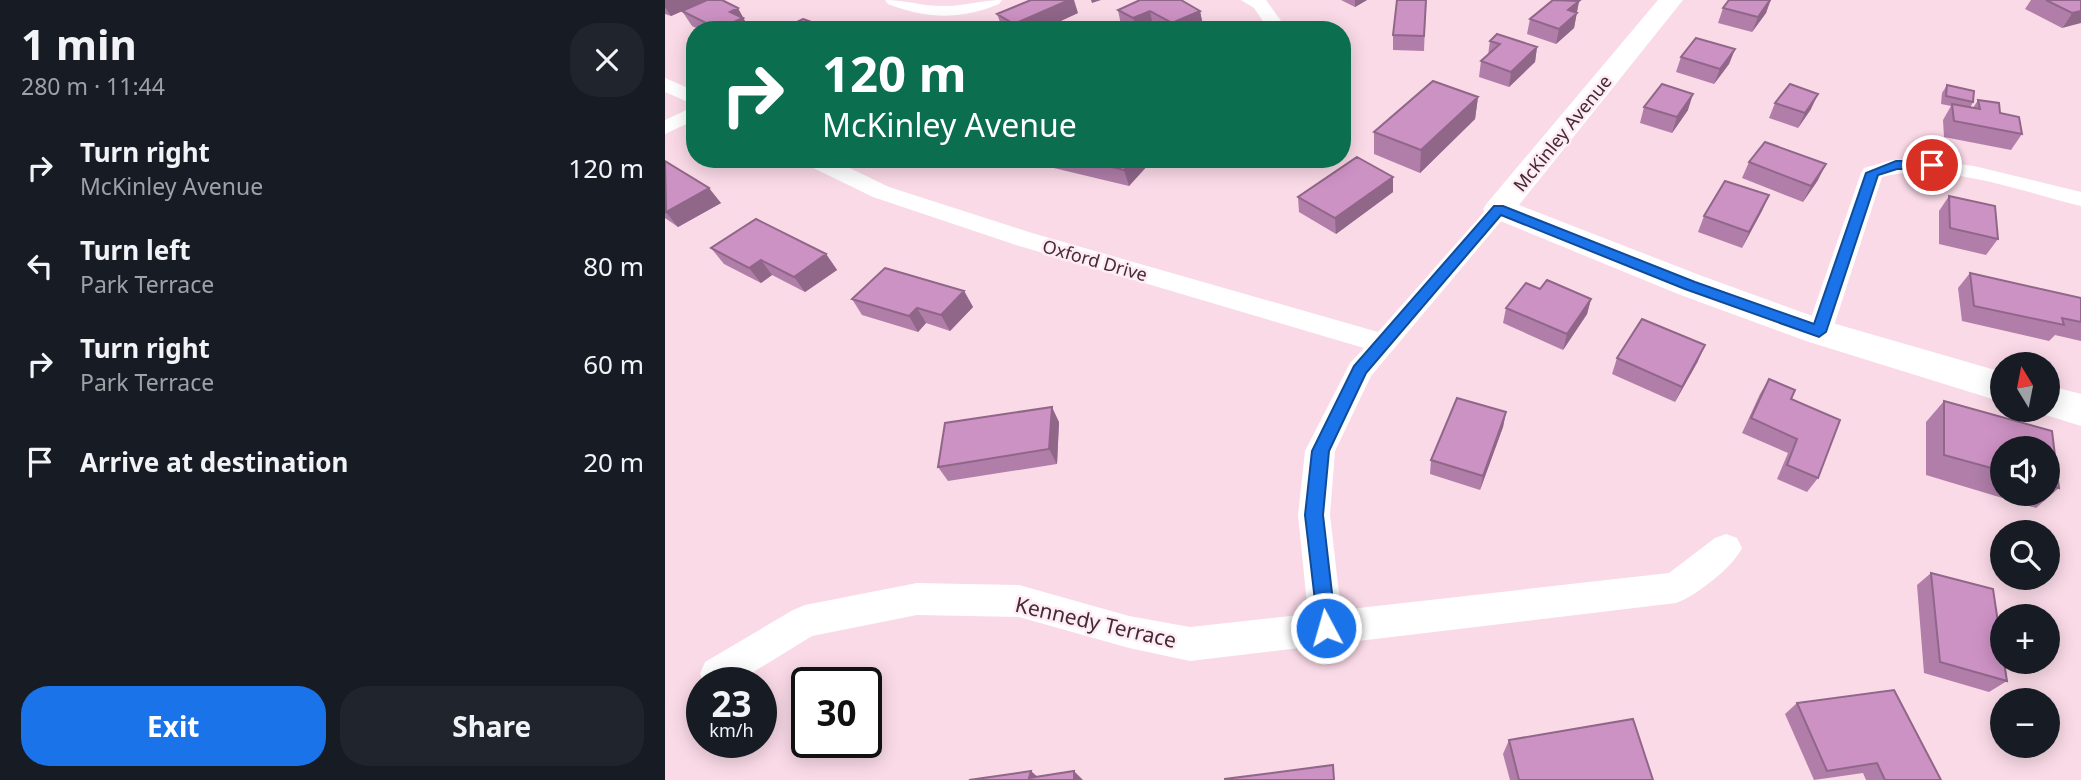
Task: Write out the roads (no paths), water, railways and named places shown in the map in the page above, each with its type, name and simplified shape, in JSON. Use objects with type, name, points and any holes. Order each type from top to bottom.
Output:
[{"type":"street","points":[[894,0],[919,10],[951,12],[975,8],[993,0]]},
{"type":"street","points":[[1250,0],[1259,4],[1272,21]]},
{"type":"street","name":"McKinley Avenue","points":[[1671,0],[1499,209],[1690,285],[1819,332],[1990,383]]},
{"type":"street","points":[[665,84],[686,94]]},
{"type":"street","points":[[665,128],[686,117]]},
{"type":"street","points":[[1819,332],[1873,173],[1896,165],[1932,165],[2081,199]]},
{"type":"street","name":"Oxford Drive","points":[[832,168],[881,192],[1024,239],[1383,344]]},
{"type":"street","points":[[1326,628],[1314,515],[1320,451],[1360,370],[1499,209]]},
{"type":"street","points":[[2060,404],[2081,410]]},
{"type":"street","name":"Kennedy Terrace","points":[[729,667],[805,621],[917,599],[1019,601],[1129,632],[1190,644],[1676,588],[1726,548]]}]
